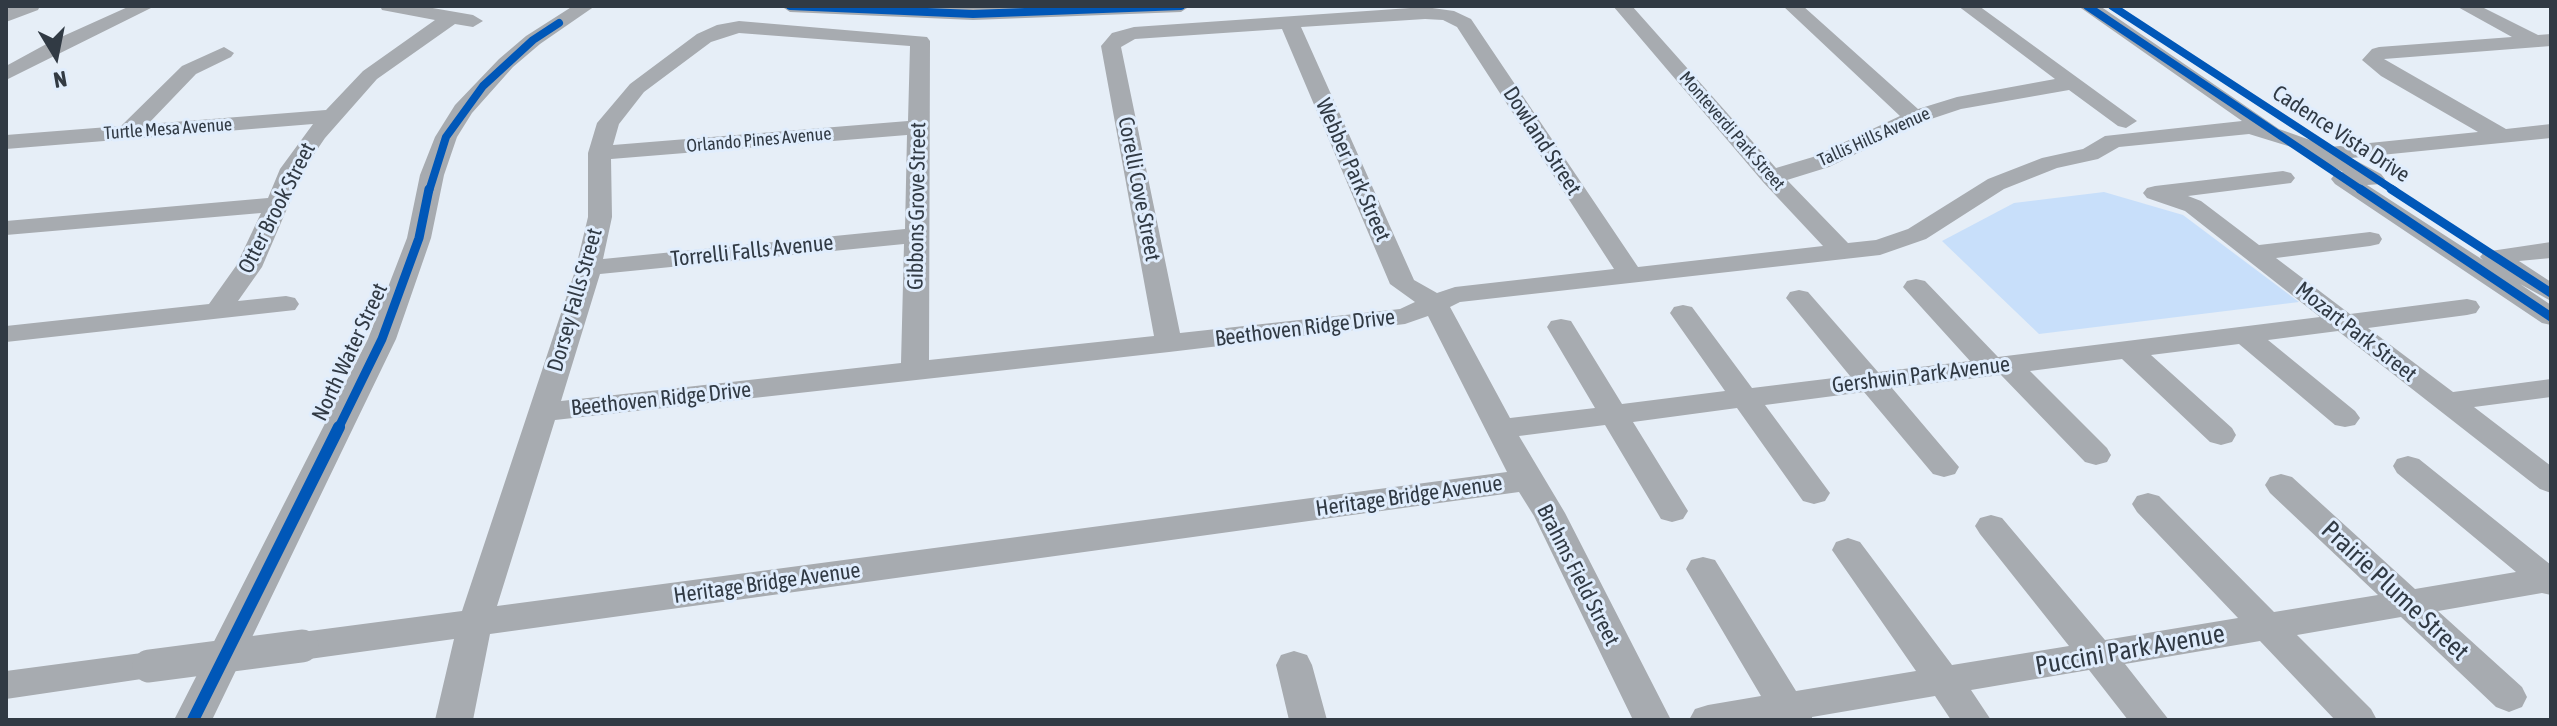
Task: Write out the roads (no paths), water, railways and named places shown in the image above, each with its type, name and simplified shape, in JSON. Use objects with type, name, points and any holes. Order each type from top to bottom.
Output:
[{"type":"street","points":[[6,16],[31,6]]},
{"type":"street","points":[[6,74],[57,46],[146,6]]},
{"type":"street","name":"Otter Brook Street","points":[[218,311],[249,267],[292,169],[330,116],[370,75],[461,19],[389,6]]},
{"type":"street","points":[[533,40],[570,6]]},
{"type":"street","name":"North Water Street","points":[[193,720],[382,339],[419,238],[432,175],[446,137],[483,86],[533,40],[586,6]]},
{"type":"street","points":[[790,6],[1013,14],[1181,6]]},
{"type":"street","name":"Monteverdi Park Street","points":[[1622,6],[1771,177],[1844,253]]},
{"type":"street","points":[[1792,6],[1914,117]]},
{"type":"street","points":[[1967,6],[2126,121]]},
{"type":"street","name":"Cadence Vista Drive","points":[[2087,6],[2144,28],[2276,125],[2333,153],[2551,293]]},
{"type":"street","points":[[2465,6],[2543,40]]},
{"type":"street","name":"Dowland Street","points":[[1289,22],[1425,13],[1447,15],[1464,23],[1631,275]]},
{"type":"street","name":"Cadence Vista Drive","points":[[2113,15],[2551,317]]},
{"type":"street","name":"Corelli Cove Street","points":[[1169,344],[1111,46],[1119,37],[1134,33],[1289,22]]},
{"type":"street","name":"Webber Park Street","points":[[1289,22],[1403,284],[1435,303]]},
{"type":"street","name":"Gibbons Grove Street","points":[[732,27],[920,41],[915,371]]},
{"type":"street","name":"Dorsey Falls Street","points":[[454,720],[475,623],[588,268],[600,217],[599,153],[608,123],[637,88],[704,38],[732,27]]},
{"type":"street","points":[[2502,136],[2372,60],[2379,53],[2543,40]]},
{"type":"street","points":[[128,132],[189,70],[224,53]]},
{"type":"street","name":"Tallis Hills Avenue","points":[[1771,177],[1821,162],[1914,117],[1957,103],[2071,83]]},
{"type":"street","name":"Turtle Mesa Avenue","points":[[6,142],[330,116]]},
{"type":"street","points":[[2276,125],[2373,179]]},
{"type":"street","name":"Beethoven Ridge Drive","points":[[542,412],[1405,316],[1455,295],[1844,253],[1880,247],[1917,234],[1996,184],[2050,163],[2090,154],[2131,154],[2270,141],[2276,125]]},
{"type":"street","name":"Orlando Pines Avenue","points":[[599,153],[919,127]]},
{"type":"street","points":[[2333,153],[2551,131]]},
{"type":"street","name":"Mozart Park Street","points":[[2283,178],[2155,193],[2193,206],[2551,482]]},
{"type":"street","points":[[6,228],[276,204]]},
{"type":"street","name":"Torrelli Falls Avenue","points":[[588,268],[917,235]]},
{"type":"street","points":[[2253,253],[2370,239]]},
{"type":"street","points":[[2493,257],[2551,250]]},
{"type":"street","points":[[1916,287],[2096,455]]},
{"type":"street","points":[[1799,298],[1944,467]]},
{"type":"street","name":"Brahms Field Street","points":[[1435,303],[1527,480],[1549,513],[1652,720]]},
{"type":"street","points":[[6,334],[286,304]]},
{"type":"street","name":"Gershwin Park Avenue","points":[[1500,429],[2467,307]]},
{"type":"street","points":[[1683,313],[1814,493]]},
{"type":"street","points":[[1561,327],[1672,511]]},
{"type":"street","points":[[2243,334],[2345,418]]},
{"type":"street","points":[[2127,349],[2221,435]]},
{"type":"street","points":[[2446,402],[2551,388]]},
{"type":"street","points":[[2408,466],[2550,581]]},
{"type":"street","name":"Heritage Bridge Avenue","points":[[6,685],[1527,480]]},
{"type":"street","name":"Prairie Plume Street","points":[[2281,485],[2509,697]]},
{"type":"street","points":[[2148,504],[2358,720]]},
{"type":"street","points":[[1991,526],[2150,720]]},
{"type":"street","points":[[1848,550],[1972,720]]},
{"type":"street","points":[[1703,569],[1790,714]]},
{"type":"street","name":"Puccini Park Avenue","points":[[1708,720],[1790,714],[1944,681],[2550,581]]},
{"type":"street","points":[[1294,665],[1308,720]]}]
